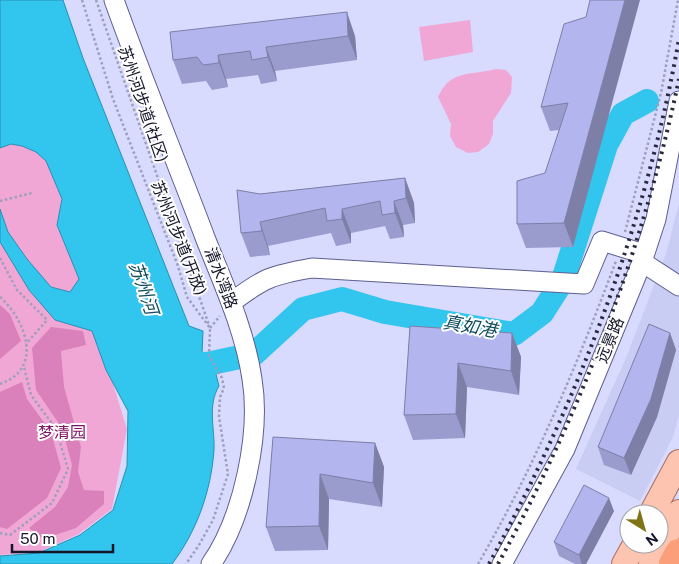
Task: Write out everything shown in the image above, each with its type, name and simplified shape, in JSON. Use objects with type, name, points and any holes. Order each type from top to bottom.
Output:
[{"type":"highway","points":[[673,564],[679,553]]},
{"type":"main road","points":[[656,504],[679,462]]},
{"type":"main road","points":[[651,564],[679,512]]},
{"type":"street","name":"清水湾路","points":[[114,0],[143,82],[238,321],[252,380],[254,418],[248,468],[236,514],[216,562]]},
{"type":"street","name":"远景路","points":[[502,564],[566,449],[643,258],[656,219],[679,101]]},
{"type":"street","points":[[231,303],[263,280],[277,274],[312,268],[584,284],[602,241],[621,247],[643,258],[679,286]]},
{"type":"path","name":"苏州河步道(开放)","points":[[82,0],[113,99],[178,266],[187,297],[210,330]]},
{"type":"path","name":"苏州河步道(社区)","points":[[96,0],[210,330]]},
{"type":"path","points":[[478,564],[520,487],[555,413],[595,318],[621,247],[650,140],[678,0]]},
{"type":"path","points":[[0,201],[32,193]]},
{"type":"path","points":[[0,258],[17,290],[47,320],[26,344]]},
{"type":"path","points":[[0,297],[12,307],[18,317],[26,344],[24,367],[31,395],[56,429],[68,469],[52,503],[10,535],[0,533]]},
{"type":"path","points":[[186,564],[200,546],[213,520],[228,474],[219,417],[220,397],[224,388],[222,378],[209,356],[210,330]]},
{"type":"path","points":[[0,384],[17,376],[24,367]]},
{"type":"shaded area","points":[[679,203],[679,415],[673,437],[640,501],[576,469],[626,358],[666,254]]},
{"type":"shaded area","points":[[0,305],[10,314],[21,341],[0,359]]},
{"type":"shaded area","points":[[51,327],[83,331],[86,345],[61,351],[64,387],[81,447],[78,472],[84,490],[104,491],[104,504],[76,528],[43,539],[29,528],[55,507],[68,487],[72,465],[62,428],[36,390],[32,348]]},
{"type":"shaded area","points":[[22,382],[27,399],[51,432],[61,468],[47,498],[7,529],[0,527],[0,392]]},
{"type":"green space","points":[[470,20],[473,52],[424,61],[419,27]]},
{"type":"green space","points":[[496,69],[506,70],[512,77],[511,93],[493,121],[493,134],[489,144],[478,152],[468,153],[456,147],[450,136],[451,124],[438,97],[443,88],[455,78]]},
{"type":"green space","name":"梦清园","points":[[0,127],[51,159],[87,299],[127,429],[112,509],[79,534],[39,552],[0,555]]},
{"type":"water","name":"苏州河","points":[[0,0],[63,0],[83,58],[189,326],[203,331],[202,354],[216,374],[219,386],[212,409],[214,450],[210,480],[201,510],[189,538],[172,564],[0,564],[0,556],[39,553],[80,535],[113,510],[127,466],[128,411],[106,370],[92,331],[55,320],[29,290],[0,242],[0,209],[8,232],[27,259],[51,287],[70,292],[79,279],[57,225],[62,199],[46,161],[36,152],[22,146],[11,144],[0,148]]},
{"type":"building","points":[[590,0],[625,0],[564,223],[517,224],[517,181],[545,173],[568,103],[541,107],[564,24],[586,17]]},
{"type":"building","points":[[347,12],[348,36],[266,47],[268,57],[252,60],[250,51],[218,55],[219,63],[203,65],[197,57],[173,60],[170,32]]},
{"type":"building","points":[[405,178],[406,198],[394,201],[395,213],[382,215],[380,201],[342,209],[342,219],[327,221],[325,208],[260,222],[262,231],[241,233],[237,190],[260,194]]},
{"type":"building","points":[[649,324],[670,333],[651,399],[624,458],[598,447]]},
{"type":"building","points":[[410,326],[512,333],[511,371],[458,363],[456,414],[404,415]]},
{"type":"building","points":[[273,437],[375,443],[373,483],[320,474],[319,526],[266,527]]},
{"type":"building","points":[[584,485],[609,498],[579,555],[554,542]]},
{"type":"waterway","name":"真如港","points":[[175,363],[207,364],[254,354],[303,309],[342,299],[385,312],[514,334],[542,313],[563,280],[606,145],[623,114],[647,101]]},
{"type":"railway","points":[[489,564],[522,502],[552,438],[580,374],[605,309],[628,243],[648,176],[665,108],[679,39]]},
{"type":"railway","points":[[498,564],[557,448],[606,328],[628,267],[647,205],[679,79]]}]
